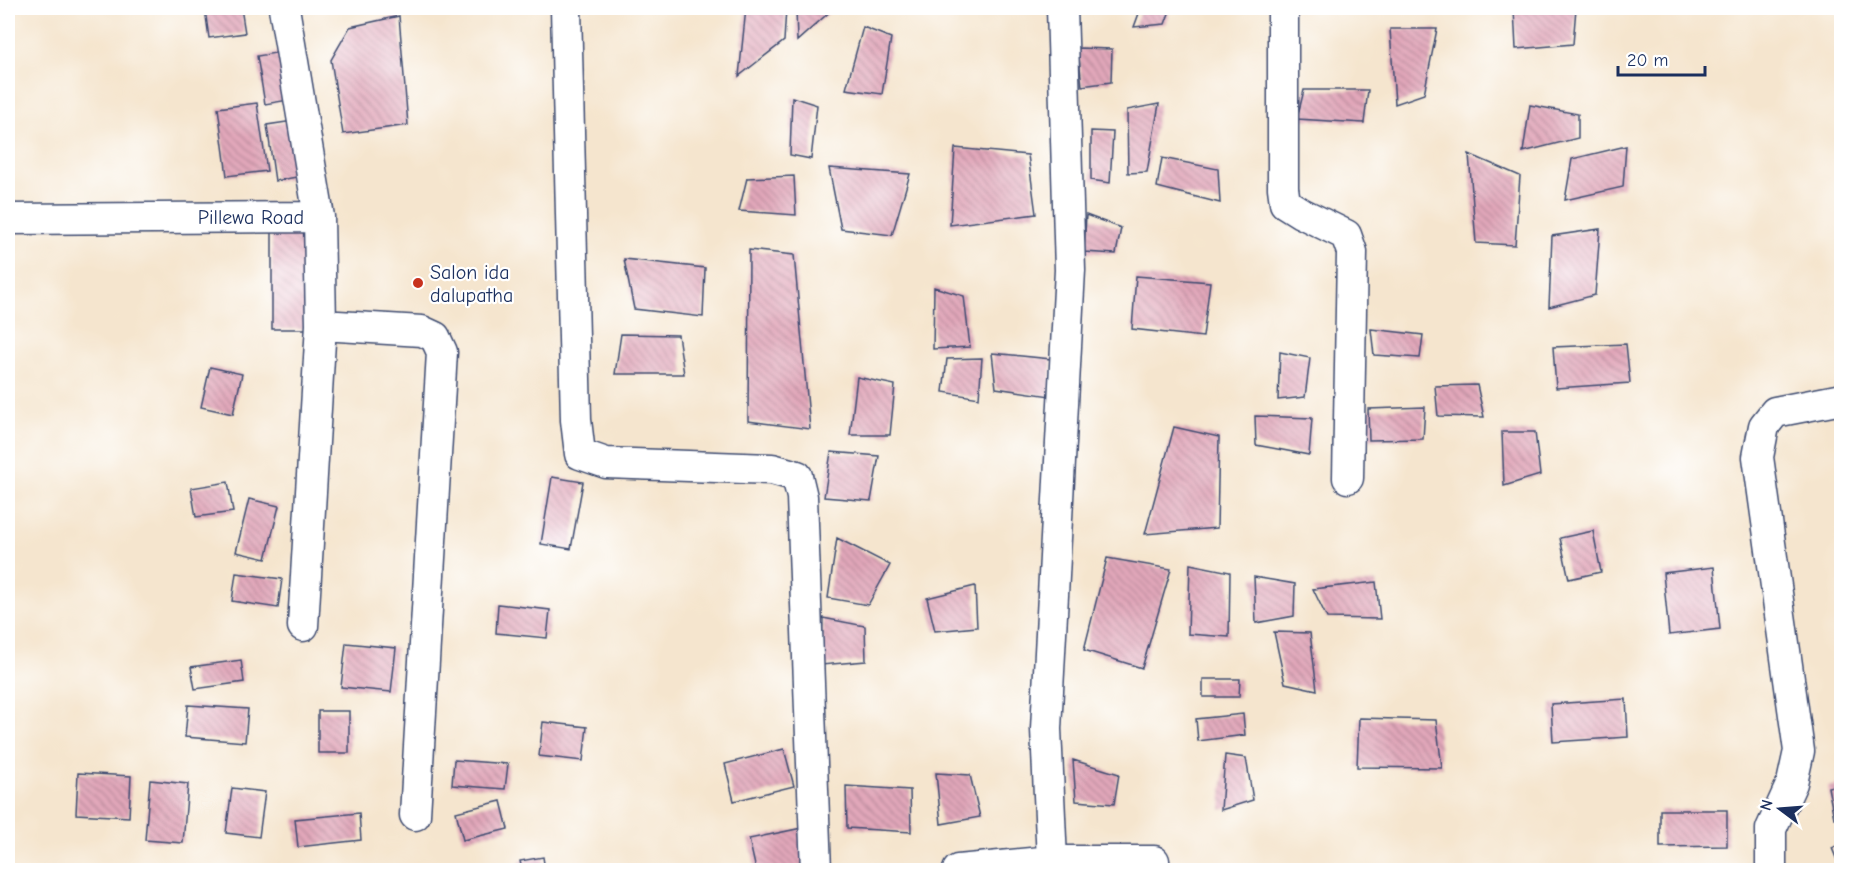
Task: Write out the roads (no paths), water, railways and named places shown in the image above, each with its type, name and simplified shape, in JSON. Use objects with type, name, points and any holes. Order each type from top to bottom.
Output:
[{"type":"street","name":"Pillewa Road","points":[[8,219],[319,217],[284,8]]},
{"type":"street","points":[[566,8],[576,420],[580,454],[606,463],[772,469],[797,476],[802,497],[816,870]]},
{"type":"street","points":[[1052,861],[1046,729],[1070,270],[1062,8]]},
{"type":"street","points":[[1283,8],[1283,188],[1286,203],[1346,235],[1352,252],[1348,478]]},
{"type":"street","points":[[303,626],[321,325],[319,217]]},
{"type":"street","points":[[321,325],[422,331],[435,337],[441,352],[415,815]]},
{"type":"street","points":[[1771,870],[1771,829],[1792,783],[1799,751],[1758,457],[1764,426],[1775,412],[1842,399]]},
{"type":"street","points":[[958,870],[1052,861],[1154,861],[1155,870]]},
{"type":"place","name":"Salon ida dalupatha","points":[[418,283]]}]
